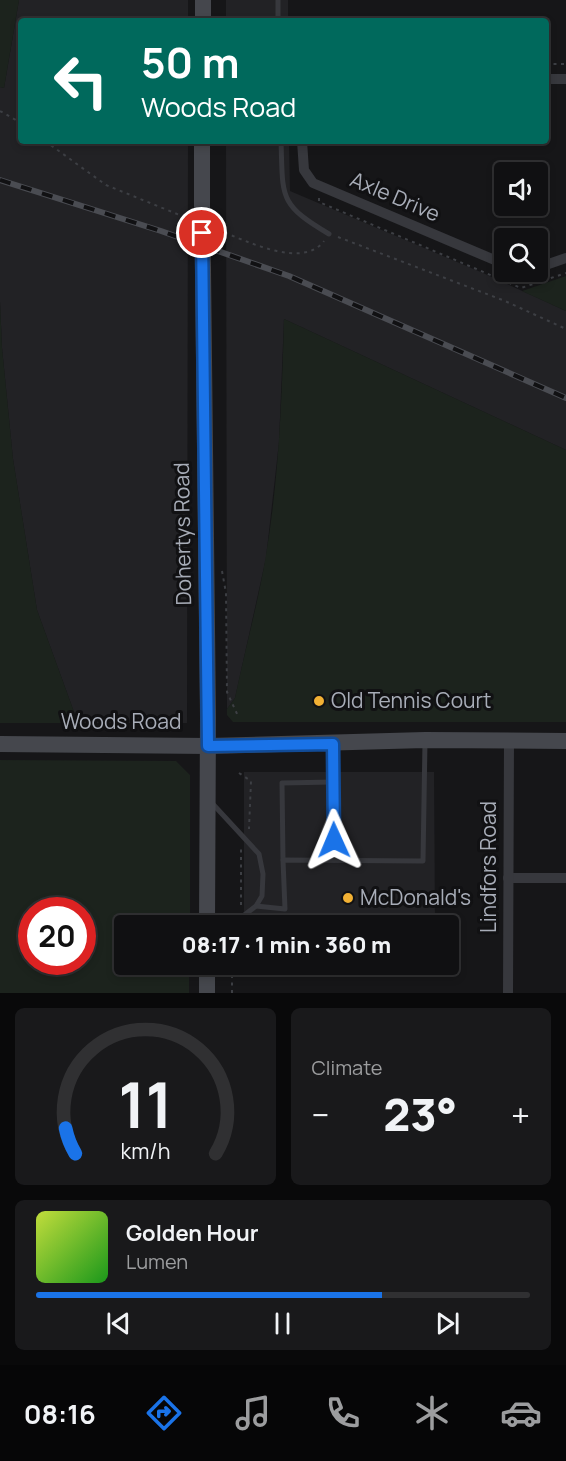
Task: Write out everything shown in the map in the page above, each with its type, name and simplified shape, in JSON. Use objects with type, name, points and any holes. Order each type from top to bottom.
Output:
[{"type":"main road","points":[[202,18],[203,0]]},
{"type":"main road","name":"Dohertys Road","points":[[202,144],[208,746],[207,915]]},
{"type":"main road","name":"Woods Road","points":[[0,744],[208,746],[425,741],[566,741]]},
{"type":"main road","points":[[207,975],[207,993]]},
{"type":"street","points":[[549,78],[566,79]]},
{"type":"street","name":"Axle Drive","points":[[302,144],[304,170],[313,183],[494,260]]},
{"type":"street","points":[[548,264],[566,258]]},
{"type":"street","name":"Lindfors Road","points":[[508,993],[509,741]]},
{"type":"street","points":[[508,878],[566,878]]},
{"type":"lane","points":[[278,0],[278,18]]},
{"type":"lane","points":[[281,144],[283,189],[288,203],[329,234]]},
{"type":"lane","points":[[283,860],[423,861],[425,741]]},
{"type":"lane","points":[[333,744],[334,860]]},
{"type":"lane","points":[[256,906],[285,909],[282,783],[333,782]]},
{"type":"lane","points":[[208,799],[259,854],[262,896],[256,906],[244,915]]},
{"type":"path","points":[[549,64],[566,64]]},
{"type":"path","points":[[0,111],[18,121]]},
{"type":"path","points":[[49,144],[106,186],[278,251],[302,254],[319,248],[329,234],[505,301],[566,329]]},
{"type":"path","points":[[226,593],[227,692],[238,716]]},
{"type":"path","points":[[232,975],[232,993]]},
{"type":"shaded area","points":[[0,0],[19,0],[4,88],[0,87]]},
{"type":"shaded area","points":[[19,0],[188,0],[188,18],[18,18],[18,144],[188,144],[187,723],[78,723],[37,610],[13,459],[2,348],[0,87],[4,88]]},
{"type":"shaded area","points":[[226,0],[288,0],[288,18],[226,18]]},
{"type":"shaded area","points":[[226,144],[289,144],[290,191],[483,273],[494,278],[494,282],[503,282],[566,311],[566,450],[284,319],[279,442],[266,558],[235,698],[227,709]]},
{"type":"shaded area","points":[[566,276],[566,311],[522,291]]},
{"type":"shaded area","points":[[0,302],[2,348],[13,459],[37,610],[78,723],[0,723]]},
{"type":"shaded area","points":[[284,319],[566,450],[566,722],[233,722],[227,715],[227,709],[235,698],[266,555],[279,437]]},
{"type":"shaded area","points":[[0,760],[176,761],[190,775],[190,915],[114,915],[114,975],[189,975],[189,993],[0,993]]},
{"type":"shaded area","points":[[244,772],[434,772],[435,915],[244,915]]},
{"type":"railway","points":[[0,180],[161,231],[289,276],[566,398]]},
{"type":"place","name":"Old Tennis Court","points":[[319,701]]},
{"type":"place","name":"McDonald's","points":[[348,898]]},
{"type":"route","points":[[202,233],[208,746],[333,744],[334,840]]}]
